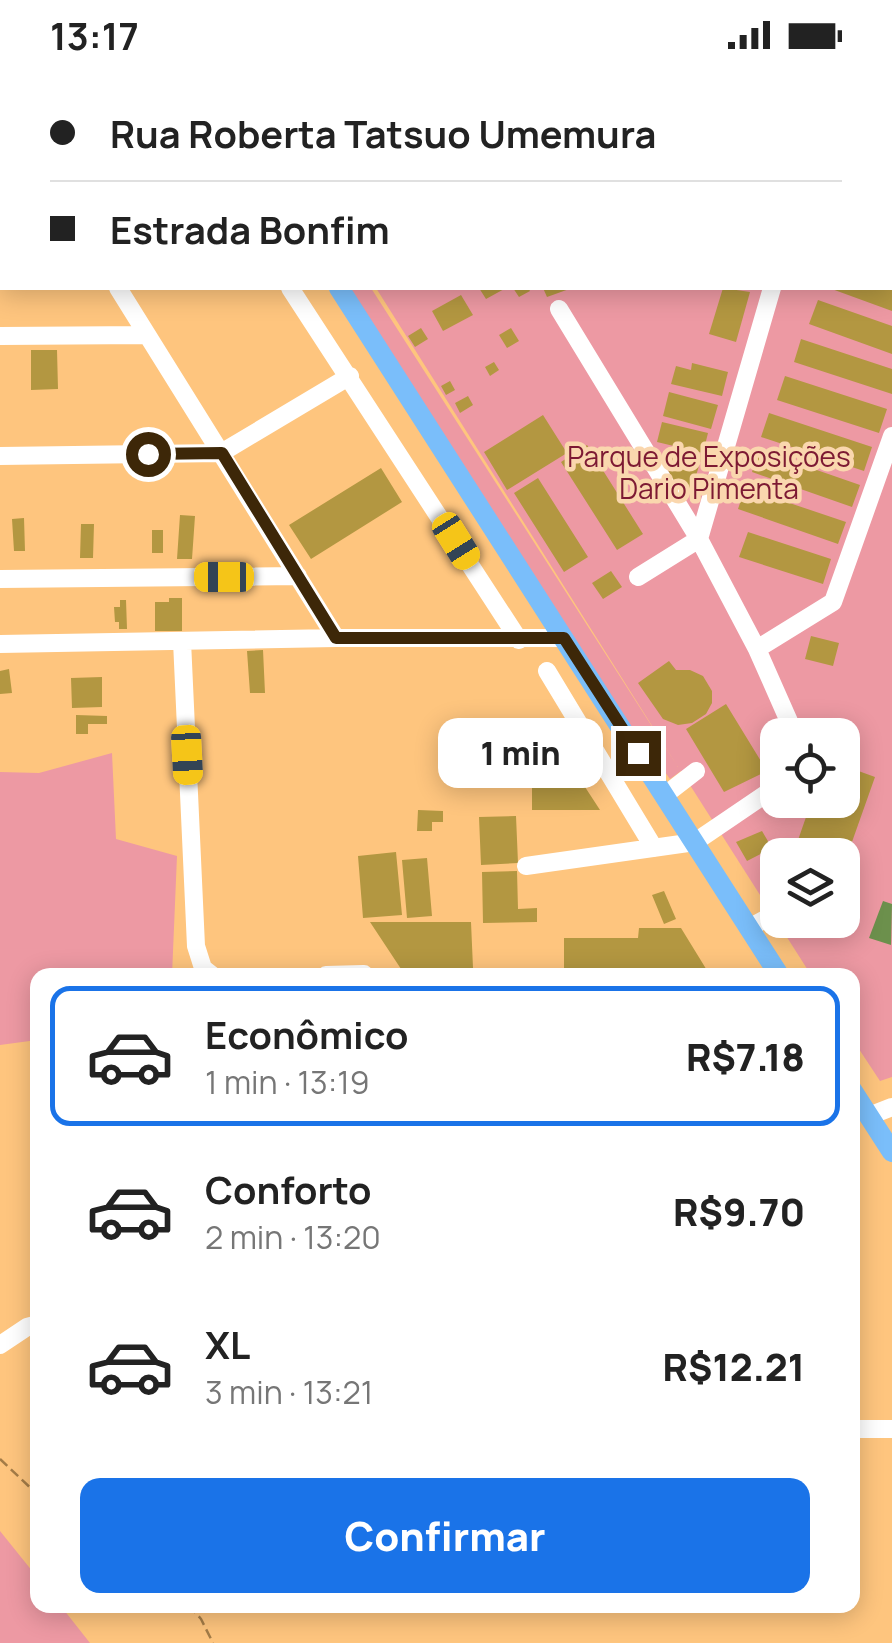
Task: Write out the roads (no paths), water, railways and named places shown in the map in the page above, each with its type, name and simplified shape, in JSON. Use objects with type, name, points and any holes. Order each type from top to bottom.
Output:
[{"type":"main road","points":[[340,290],[775,968]]},
{"type":"main road","points":[[860,1100],[885,1130],[892,1152]]},
{"type":"street","points":[[119,290],[336,638]]},
{"type":"street","points":[[291,290],[519,640]]},
{"type":"street","points":[[757,290],[765,313]]},
{"type":"street","points":[[638,578],[699,539],[771,290]]},
{"type":"street","points":[[559,310],[699,539],[757,649],[787,718]]},
{"type":"street","points":[[0,336],[147,334]]},
{"type":"street","points":[[0,456],[222,453],[350,376]]},
{"type":"street","points":[[757,649],[833,602],[892,436]]},
{"type":"street","points":[[0,579],[298,576]]},
{"type":"street","points":[[0,644],[564,638]]},
{"type":"street","points":[[182,640],[196,946],[203,968]]},
{"type":"street","points":[[548,671],[654,848]]},
{"type":"street","points":[[603,764],[638,753]]},
{"type":"street","points":[[665,795],[696,772]]},
{"type":"street","points":[[526,866],[695,842],[760,795]]},
{"type":"street","points":[[749,928],[760,922]]},
{"type":"street","points":[[885,1130],[892,1106]]},
{"type":"street","points":[[0,1345],[30,1325]]},
{"type":"street","points":[[860,1429],[892,1429]]},
{"type":"park label","name":"Parque de Exposições Dario Pimenta","points":[[709,472]]}]
